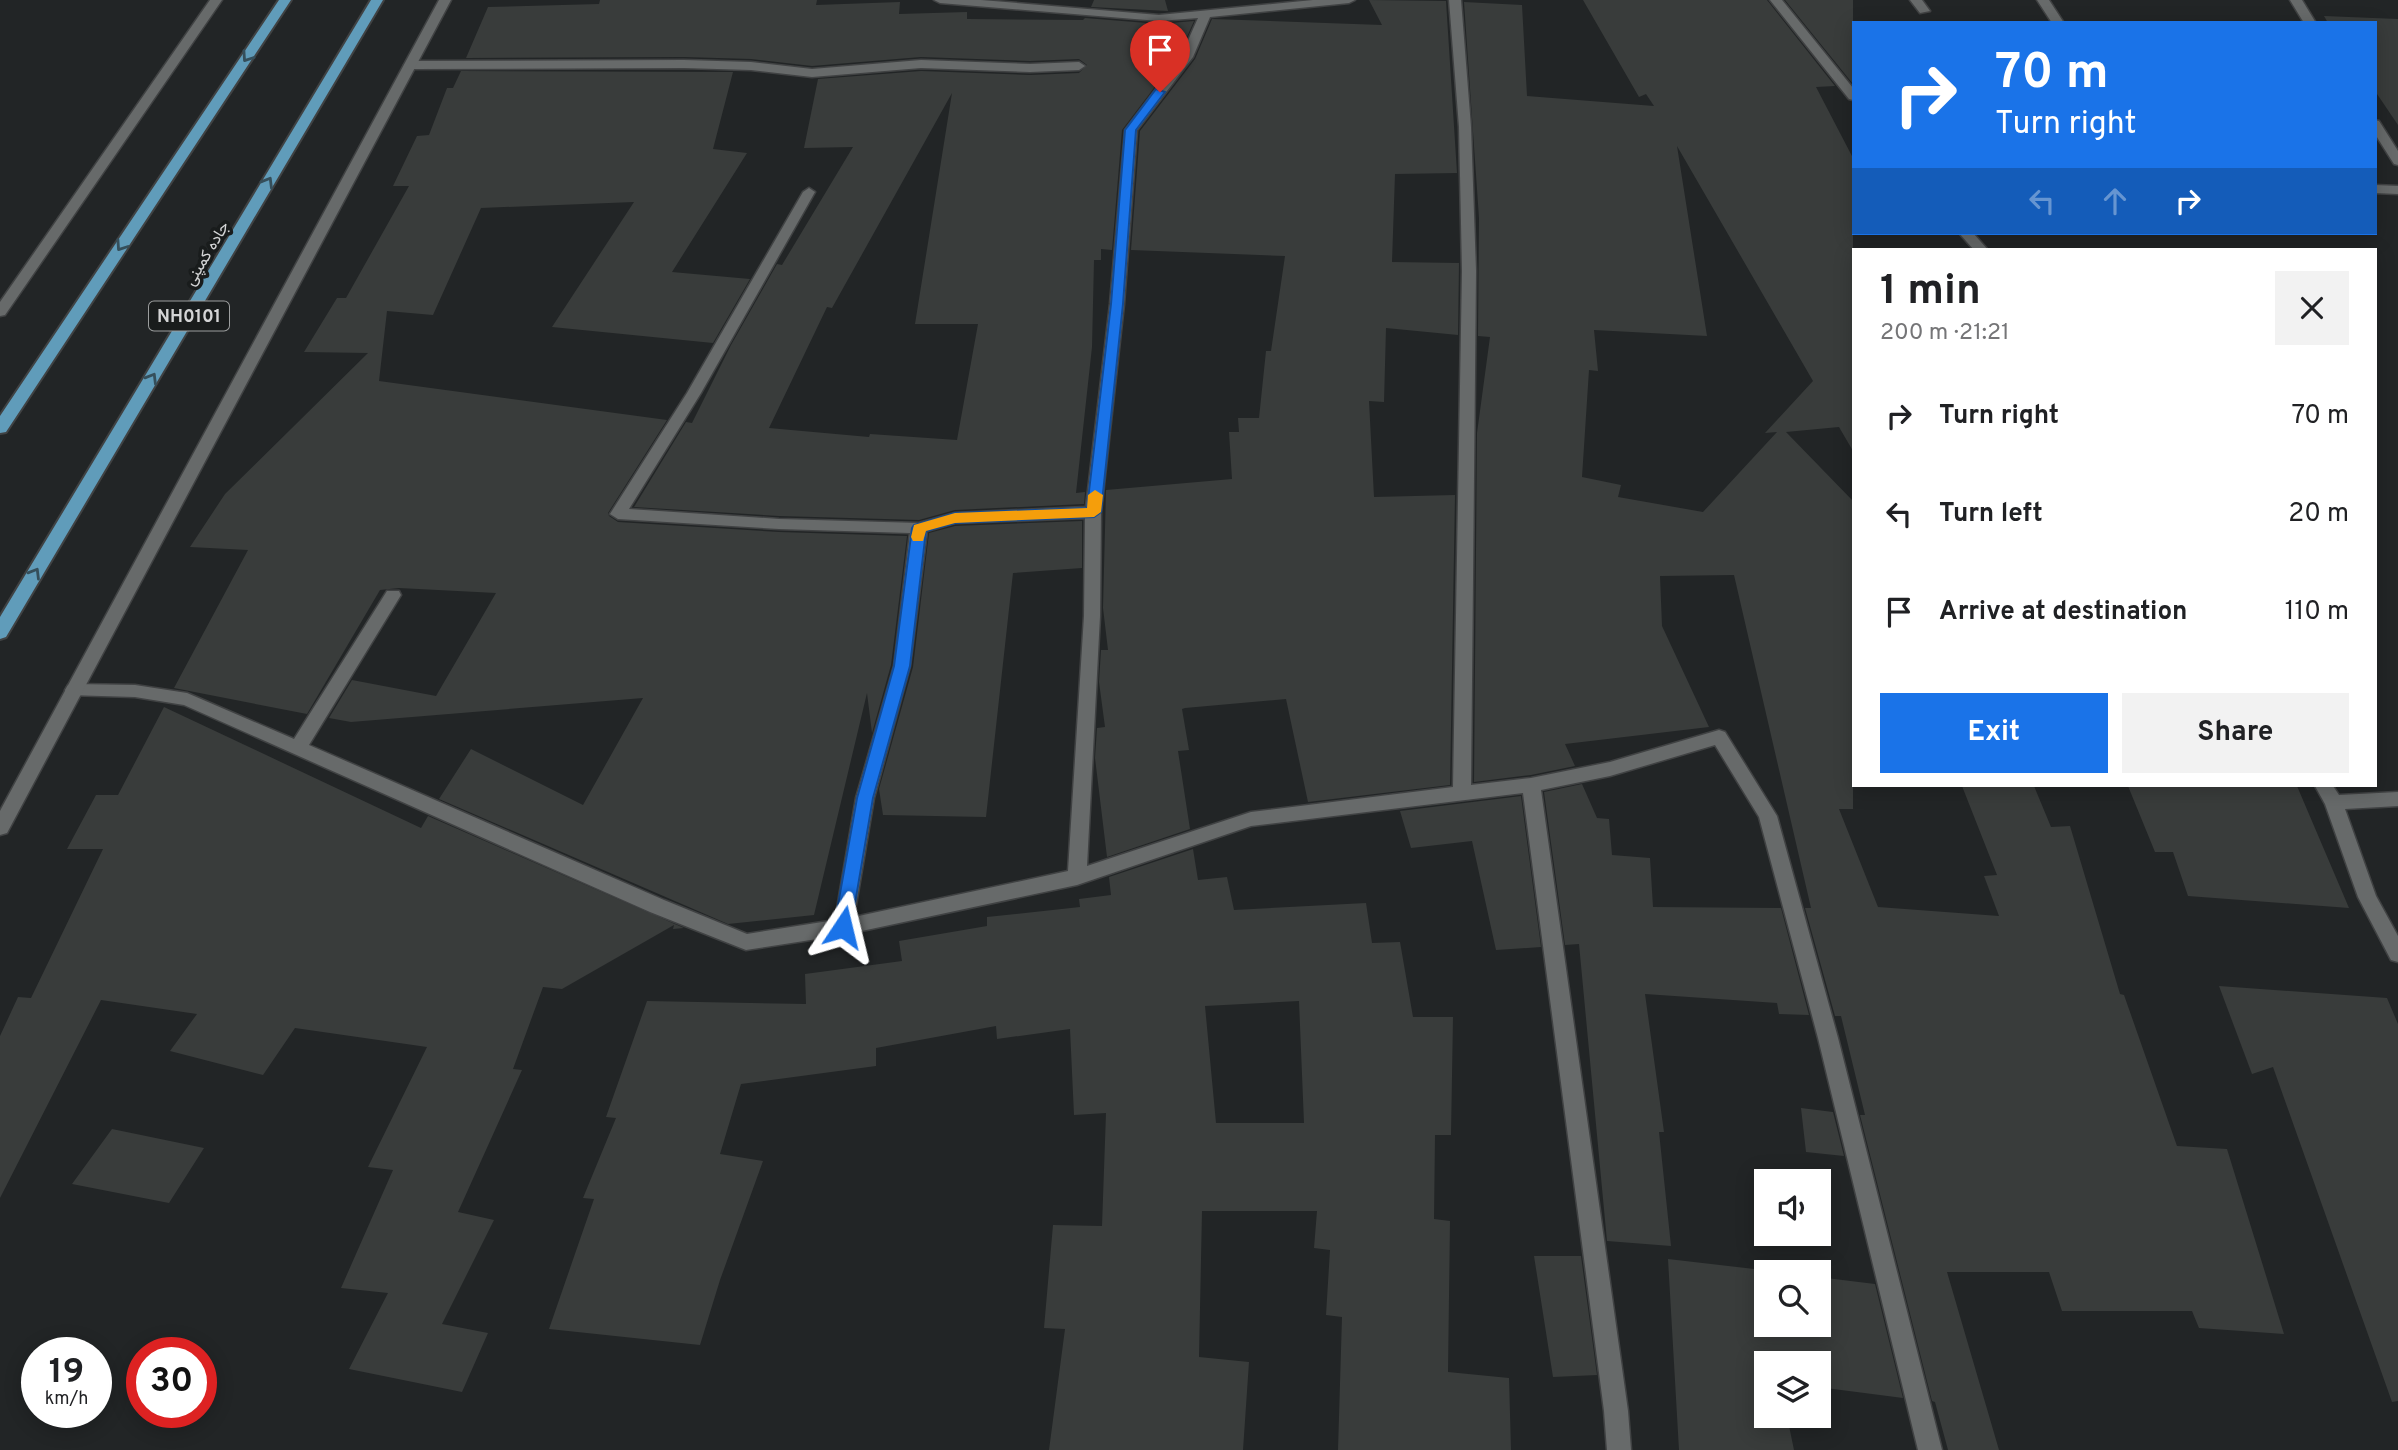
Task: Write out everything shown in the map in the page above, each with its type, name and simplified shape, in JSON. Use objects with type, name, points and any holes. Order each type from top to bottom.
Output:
[{"type":"highway","points":[[0,428],[285,0]]},
{"type":"highway","name":"جاده کمپنی","points":[[0,632],[377,0]]},
{"type":"street","points":[[0,312],[216,0]]},
{"type":"street","points":[[0,828],[445,0]]},
{"type":"street","points":[[940,0],[1159,18],[1349,0]]},
{"type":"street","points":[[1455,0],[1465,127],[1469,271],[1462,794]]},
{"type":"street","points":[[1776,0],[1852,95]]},
{"type":"street","points":[[1916,0],[1924,11]]},
{"type":"street","points":[[2043,0],[2057,21]]},
{"type":"street","points":[[2296,0],[2309,21]]},
{"type":"street","points":[[1077,877],[1092,617],[1094,512],[1117,304],[1131,130],[1187,57],[1205,14]]},
{"type":"street","points":[[410,65],[684,64],[751,66],[812,73],[921,64],[1030,68],[1079,66]]},
{"type":"street","points":[[2377,127],[2398,161]]},
{"type":"street","points":[[2377,189],[2398,190]]},
{"type":"street","points":[[809,192],[694,393],[618,514],[779,524],[919,528],[955,518],[1094,512]]},
{"type":"street","points":[[843,927],[865,798],[902,666],[919,528]]},
{"type":"street","points":[[298,749],[393,595]]},
{"type":"street","points":[[74,690],[135,691],[187,699],[746,942],[843,927],[1077,877],[1251,819],[1531,785],[1610,769],[1719,737],[1768,816],[1828,1038],[1930,1450]]},
{"type":"street","points":[[1531,785],[1616,1411],[1619,1450]]},
{"type":"street","points":[[2398,799],[2329,794],[2367,897],[2398,954]]},
{"type":"building","points":[[600,0],[817,0],[816,5],[900,2],[899,14],[967,12],[967,19],[1085,18],[1159,24],[1194,21],[1179,55],[1122,130],[1112,250],[1101,249],[1101,260],[1094,260],[1092,347],[1076,493],[1085,492],[1084,504],[955,510],[919,520],[779,516],[634,507],[686,422],[692,423],[731,345],[777,264],[782,265],[853,147],[804,148],[818,79],[921,71],[1030,75],[1079,73],[1087,65],[1079,59],[1030,61],[921,57],[812,66],[751,59],[684,57],[466,58],[488,7],[599,4]],"holes":[[[952,93],[915,324],[978,324],[957,440],[870,434],[869,437],[769,428],[827,307],[832,308]]]},
{"type":"building","points":[[1094,0],[1165,0],[1168,11],[1091,7]]},
{"type":"building","points":[[1369,0],[1446,1],[1457,173],[1395,174],[1392,262],[1459,263],[1458,335],[1386,328],[1384,402],[1369,401],[1374,497],[1455,495],[1450,785],[1308,802],[1286,699],[1185,708],[1182,709],[1189,750],[1178,751],[1190,829],[1107,857],[1095,758],[1097,728],[1105,727],[1099,682],[1101,650],[1108,650],[1103,608],[1106,490],[1232,479],[1229,432],[1239,432],[1238,418],[1259,418],[1266,351],[1271,351],[1285,256],[1131,250],[1140,131],[1195,59],[1212,19],[1382,25]]},
{"type":"building","points":[[1583,0],[1767,0],[1835,86],[1816,87],[1852,156],[1852,449],[1839,427],[1786,432],[1852,500],[1853,809],[1839,809],[1878,907],[1999,916],[1984,876],[1997,875],[1962,787],[2034,787],[2051,827],[2070,826],[2120,994],[2124,995],[2177,1146],[2227,1149],[2284,1334],[2199,1328],[2192,1311],[2062,1311],[2049,1272],[1947,1272],[1999,1450],[1948,1450],[1935,1402],[1932,1401],[1860,1115],[1865,1115],[1841,1016],[1835,1016],[1805,908],[1811,908],[1734,575],[1660,576],[1662,626],[1709,727],[1565,744],[1575,766],[1474,782],[1477,433],[1490,337],[1478,336],[1479,218],[1464,2],[1522,5],[1527,96],[1654,106],[1646,94],[1639,97]],"holes":[[[1677,146],[1813,381],[1765,433],[1777,432],[1703,512],[1618,497],[1621,485],[1582,477],[1589,370],[1598,371],[1594,330],[1707,336]]]},
{"type":"building","points":[[1785,0],[1853,0],[1852,83]]},
{"type":"building","points":[[2324,16],[2398,19],[2398,125],[2377,94],[2377,21],[2327,21]]},
{"type":"building","points":[[461,71],[733,72],[713,149],[747,153],[672,272],[750,279],[713,343],[552,327],[634,202],[481,208],[433,315],[387,311],[379,381],[667,420],[608,513],[618,522],[779,532],[907,536],[891,665],[872,733],[867,693],[814,915],[728,924],[439,799],[471,749],[583,805],[643,698],[351,722],[329,718],[352,680],[436,696],[496,593],[399,588],[380,590],[307,714],[174,688],[248,550],[190,547],[225,494],[368,353],[304,352],[337,298],[346,298],[409,186],[393,186],[417,136],[429,135],[447,88],[453,88]]},
{"type":"building","points":[[1082,521],[1082,568],[1013,573],[986,817],[883,815],[879,789],[913,667],[929,533],[955,526]]},
{"type":"building","points":[[164,707],[421,828],[428,816],[684,928],[673,929],[674,925],[562,989],[543,987],[513,1069],[522,1070],[458,1212],[494,1220],[442,1324],[488,1333],[462,1392],[349,1369],[388,1293],[341,1288],[393,1170],[368,1167],[427,1047],[295,1028],[263,1075],[170,1051],[197,1014],[101,1000],[0,1198],[0,1036],[18,997],[31,998],[103,849],[67,849],[96,795],[118,795]]},
{"type":"building","points":[[1582,784],[1597,818],[1609,819],[1612,855],[1650,858],[1653,907],[1781,908],[1809,1015],[1779,1014],[1777,1003],[1645,994],[1664,1132],[1659,1132],[1671,1246],[1607,1241],[1579,944],[1565,945],[1544,792]]},
{"type":"building","points":[[2128,787],[2297,787],[2349,908],[2188,896],[2173,852],[2155,852]]},
{"type":"building","points":[[1521,796],[1541,947],[1496,950],[1472,841],[1411,848],[1400,811]]},
{"type":"building","points":[[1193,849],[1198,880],[1227,877],[1234,910],[1366,903],[1372,943],[1400,942],[1413,1017],[1453,1017],[1451,1135],[1435,1135],[1434,1219],[1450,1221],[1448,1372],[1509,1378],[1511,1450],[1338,1450],[1342,1317],[1326,1315],[1330,1250],[1314,1248],[1317,1211],[1202,1211],[1199,1357],[1249,1362],[1243,1450],[1049,1450],[1065,1329],[1044,1328],[1053,1225],[1102,1226],[1106,1113],[1074,1115],[1070,1029],[997,1039],[996,1026],[876,1048],[876,1066],[741,1084],[720,1154],[763,1161],[720,1280],[700,1345],[549,1329],[594,1199],[583,1198],[616,1118],[606,1117],[647,1001],[806,1004],[805,974],[902,961],[899,941],[987,926],[987,917],[1080,907],[1079,899],[1111,895],[1109,877]],"holes":[[[1299,1001],[1304,1123],[1216,1123],[1205,1006]]]},
{"type":"building","points":[[2219,986],[2387,998],[2398,1024],[2398,1401],[2392,1402],[2273,1067],[2252,1074]]},
{"type":"building","points":[[1801,1108],[1833,1112],[1844,1156],[1806,1152]]},
{"type":"building","points":[[112,1129],[204,1148],[169,1203],[72,1184]]},
{"type":"building","points":[[1534,1256],[1581,1256],[1597,1375],[1553,1377]]},
{"type":"building","points":[[1668,1259],[1754,1269],[1754,1337],[1831,1337],[1831,1279],[1875,1284],[1903,1398],[1831,1389],[1831,1351],[1754,1351],[1754,1428],[1789,1428],[1794,1450],[1679,1450]]},
{"type":"slow traffic","points":[[918,537],[919,528],[955,518],[1094,512],[1095,495]]},
{"type":"route","points":[[843,927],[865,798],[902,666],[919,528],[955,518],[1094,512],[1117,304],[1131,130],[1160,92]]}]
